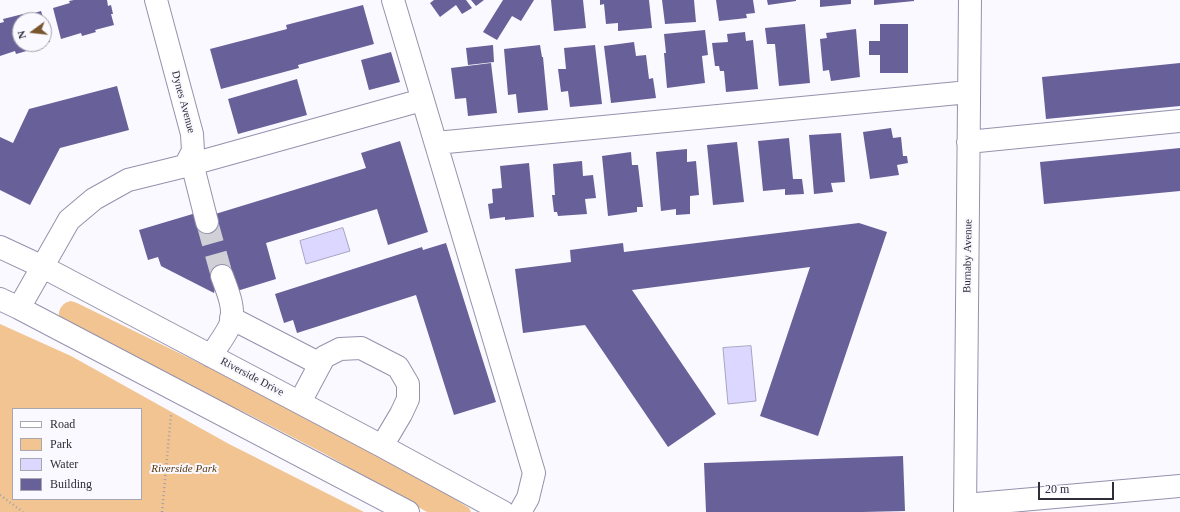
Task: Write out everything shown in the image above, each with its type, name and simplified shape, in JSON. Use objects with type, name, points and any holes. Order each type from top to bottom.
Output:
[{"type":"street","name":"Dynes Avenue","points":[[156,0],[192,134],[193,151],[189,164]]},
{"type":"street","points":[[392,0],[534,473],[528,498],[520,512]]},
{"type":"street","name":"Burnaby Avenue","points":[[965,509],[970,0]]},
{"type":"street","points":[[436,143],[969,92]]},
{"type":"street","points":[[408,512],[10,304],[43,267],[69,220],[94,199],[128,180],[422,100]]},
{"type":"street","points":[[968,142],[1180,121]]},
{"type":"street","points":[[189,164],[207,222]]},
{"type":"street","name":"Riverside Drive","points":[[0,247],[43,267],[300,402],[503,512]]},
{"type":"street","points":[[212,356],[231,323],[232,312],[230,298],[222,276]]},
{"type":"street","points":[[231,318],[320,364]]},
{"type":"street","points":[[300,402],[324,357],[340,349],[361,348],[398,366],[408,384],[408,399],[382,446]]},
{"type":"street","points":[[965,509],[1087,504],[1180,486]]},
{"type":"path","points":[[162,512],[174,389]]},
{"type":"path","points":[[0,495],[23,512]]},
{"type":"green space","points":[[71,301],[273,399],[445,493],[469,508],[471,512],[427,512],[327,455],[246,413],[213,398],[59,317],[59,311],[62,306]]},
{"type":"green space","name":"Riverside Park","points":[[0,324],[71,356],[229,444],[364,512],[0,512]]},
{"type":"water","points":[[343,228],[350,251],[306,264],[300,241]]},
{"type":"water","points":[[751,346],[756,401],[728,404],[723,348]]},
{"type":"building","points":[[107,0],[108,6],[111,5],[113,14],[111,14],[114,25],[95,30],[96,32],[82,36],[81,33],[61,39],[53,8],[70,3],[69,1]]},
{"type":"building","points":[[434,0],[466,0],[472,8],[462,14],[456,5],[440,17],[430,3]]},
{"type":"building","points":[[471,0],[484,0],[476,6]]},
{"type":"building","points":[[503,0],[534,0],[521,21],[512,16],[497,40],[483,32]]},
{"type":"building","points":[[551,0],[583,0],[586,28],[554,31]]},
{"type":"building","points":[[600,0],[649,0],[652,28],[618,31],[618,23],[606,24],[604,4],[600,5]]},
{"type":"building","points":[[662,0],[694,0],[696,22],[665,24]]},
{"type":"building","points":[[716,0],[753,0],[755,13],[746,14],[747,18],[719,21]]},
{"type":"building","points":[[767,0],[796,0],[796,1],[768,5]]},
{"type":"building","points":[[820,0],[851,0],[851,4],[820,7]]},
{"type":"building","points":[[874,0],[914,0],[914,1],[874,5]]},
{"type":"building","points":[[363,5],[374,44],[298,65],[299,68],[221,89],[210,49],[287,29],[286,25]]},
{"type":"building","points":[[12,17],[12,52],[0,56],[0,23],[4,22],[3,19]]},
{"type":"building","points":[[805,24],[810,83],[779,86],[775,44],[767,44],[765,28]]},
{"type":"building","points":[[880,24],[908,24],[908,73],[880,73],[880,55],[869,55],[869,41],[880,41]]},
{"type":"building","points":[[856,29],[860,77],[831,81],[829,70],[823,71],[820,39],[827,38],[826,33]]},
{"type":"building","points":[[705,30],[708,55],[702,56],[705,83],[667,88],[664,34]]},
{"type":"building","points":[[745,32],[746,41],[753,40],[758,89],[726,92],[724,71],[720,71],[719,66],[715,66],[712,43],[728,42],[727,34]]},
{"type":"building","points":[[634,42],[636,56],[646,55],[649,79],[653,78],[656,98],[611,103],[604,46]]},
{"type":"building","points":[[493,45],[494,62],[468,65],[466,48]]},
{"type":"building","points":[[540,45],[543,57],[548,110],[518,113],[516,94],[508,95],[504,49]]},
{"type":"building","points":[[595,45],[602,104],[570,107],[568,91],[561,92],[558,69],[566,69],[564,48]]},
{"type":"building","points":[[391,52],[400,82],[369,90],[361,60]]},
{"type":"building","points":[[491,63],[497,113],[468,116],[466,98],[455,99],[451,68]]},
{"type":"building","points":[[1180,63],[1180,106],[1046,119],[1042,77]]},
{"type":"building","points":[[297,79],[307,115],[238,134],[228,99]]},
{"type":"building","points":[[117,86],[129,130],[60,148],[30,205],[0,190],[0,137],[13,143],[29,109]]},
{"type":"building","points":[[891,128],[893,138],[901,137],[903,156],[907,156],[908,163],[897,165],[899,175],[870,179],[863,132]]},
{"type":"building","points":[[841,133],[845,182],[831,183],[833,192],[814,194],[809,135]]},
{"type":"building","points":[[789,138],[793,179],[802,179],[804,194],[785,195],[785,189],[763,191],[758,141]]},
{"type":"building","points":[[400,141],[428,232],[388,245],[377,209],[266,243],[276,279],[237,291],[216,285],[214,293],[161,266],[158,257],[148,260],[139,230],[196,213],[212,215],[366,168],[361,153]]},
{"type":"building","points":[[737,142],[744,202],[713,205],[707,145]]},
{"type":"building","points":[[1180,148],[1180,191],[1044,204],[1040,162]]},
{"type":"building","points":[[687,149],[687,162],[696,161],[699,195],[690,196],[690,214],[676,215],[676,209],[661,211],[656,152]]},
{"type":"building","points":[[631,152],[632,165],[638,165],[643,207],[637,207],[637,212],[608,216],[602,156]]},
{"type":"building","points":[[582,161],[583,176],[593,175],[596,198],[585,199],[587,214],[558,216],[557,212],[554,212],[552,195],[555,195],[553,164]]},
{"type":"building","points":[[529,163],[534,217],[505,220],[505,217],[490,219],[488,204],[493,203],[492,189],[502,188],[500,166]]},
{"type":"building","points":[[859,223],[887,232],[818,436],[760,416],[810,267],[632,290],[716,414],[668,447],[585,325],[523,333],[515,269],[571,262],[570,250],[623,243],[624,252]]},
{"type":"building","points":[[446,243],[496,402],[454,415],[416,295],[297,333],[293,320],[284,323],[275,294],[422,247],[423,250]]},
{"type":"building","points":[[903,456],[905,511],[706,512],[704,463]]},
{"type":"tunnel","points":[[207,222],[222,276]]}]
